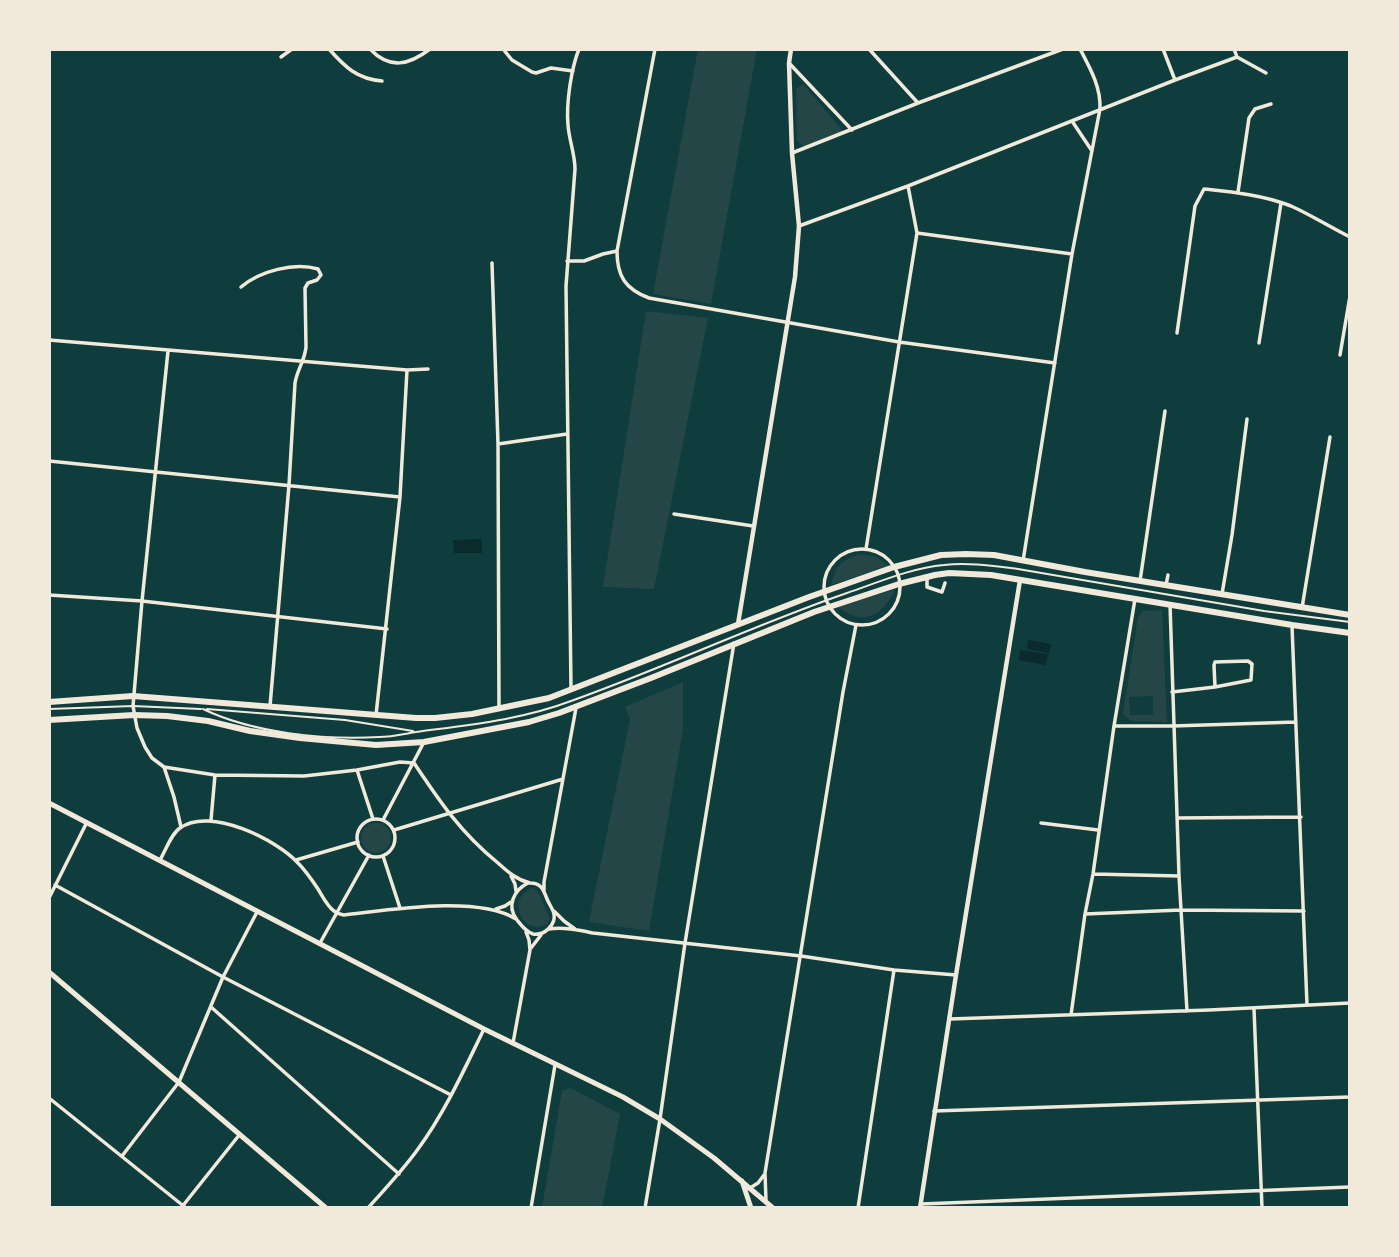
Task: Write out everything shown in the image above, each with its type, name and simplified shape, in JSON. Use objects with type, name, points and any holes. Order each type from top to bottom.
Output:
[{"type":"main road","points":[[49,702],[133,695],[435,718],[499,709],[536,702],[571,691],[825,591],[894,567],[941,555],[994,555],[1350,615]]},
{"type":"main road","points":[[49,720],[133,710],[193,718],[250,732],[383,745],[424,742],[529,722],[652,678],[829,603],[927,576],[949,573],[975,573],[1021,579],[1350,633]]},
{"type":"main road","points":[[49,803],[484,1029],[623,1097],[660,1119],[773,1208]]},
{"type":"main road","points":[[49,972],[326,1208]]},
{"type":"main road","points":[[742,1181],[751,1208]]},
{"type":"street","points":[[281,57],[292,49]]},
{"type":"street","points":[[329,49],[356,74],[370,80],[382,81]]},
{"type":"street","points":[[370,49],[383,60],[394,64],[405,63],[430,49]]},
{"type":"street","points":[[503,49],[512,60],[532,72],[551,68],[573,71]]},
{"type":"street","points":[[571,691],[566,286],[575,169],[568,126],[573,71],[579,49]]},
{"type":"street","points":[[655,49],[617,251],[617,268],[629,286],[639,294],[649,298],[899,342],[1055,363]]},
{"type":"street","points":[[738,624],[795,277],[799,226],[792,153],[789,63],[791,49]]},
{"type":"street","points":[[869,49],[918,103]]},
{"type":"street","points":[[792,153],[1063,49]]},
{"type":"street","points":[[1023,561],[1072,254],[1100,109],[1101,96],[1080,49]]},
{"type":"street","points":[[1163,49],[1175,80]]},
{"type":"street","points":[[1234,49],[1237,58],[1266,73]]},
{"type":"street","points":[[799,226],[1237,58]]},
{"type":"street","points":[[789,63],[852,130]]},
{"type":"street","points":[[1238,193],[1249,118],[1255,109],[1271,104]]},
{"type":"street","points":[[1072,121],[1092,151]]},
{"type":"street","points":[[866,549],[917,233],[908,186]]},
{"type":"street","points":[[1177,333],[1195,206],[1203,189],[1281,202],[1350,237]]},
{"type":"street","points":[[1259,343],[1281,202]]},
{"type":"street","points":[[917,233],[1072,254]]},
{"type":"street","points":[[567,261],[584,261],[617,251]]},
{"type":"street","points":[[492,263],[498,444],[499,709]]},
{"type":"street","points":[[241,287],[258,275],[274,270],[309,267],[320,271],[321,275],[319,279],[307,283],[305,288],[306,347],[295,383],[270,706]]},
{"type":"street","points":[[1340,355],[1350,296]]},
{"type":"street","points":[[49,340],[301,362],[407,370],[428,369]]},
{"type":"street","points":[[168,351],[133,695],[137,728],[145,747],[152,758],[164,767],[215,775],[304,776],[400,762],[414,763]]},
{"type":"street","points":[[376,715],[400,497],[407,370]]},
{"type":"street","points":[[1140,581],[1165,411]]},
{"type":"street","points":[[1222,594],[1247,419]]},
{"type":"street","points":[[498,444],[567,434]]},
{"type":"street","points":[[1302,608],[1329,437]]},
{"type":"street","points":[[49,461],[400,497]]},
{"type":"street","points":[[674,514],[754,526]]},
{"type":"street","points":[[866,549],[877,552],[894,567],[900,594],[892,612],[884,619],[876,623],[856,625],[837,615],[829,603],[825,582],[827,572],[839,557],[847,552],[866,549]]},
{"type":"street","points":[[1166,585],[1168,575]]},
{"type":"street","points":[[927,576],[928,587],[942,592],[945,583]]},
{"type":"street","points":[[1021,579],[934,1111],[921,1206],[1350,1187]]},
{"type":"street","points":[[49,595],[142,601],[387,629]]},
{"type":"street","points":[[1071,1015],[1135,599]]},
{"type":"street","points":[[1170,604],[1179,876],[1187,1011]]},
{"type":"street","points":[[766,1201],[765,1173],[856,625]]},
{"type":"street","points":[[1292,625],[1307,1005]]},
{"type":"street","points":[[645,1208],[734,643]]},
{"type":"street","points":[[1172,692],[1215,687],[1251,680],[1252,664],[1248,660],[1215,662],[1215,687]]},
{"type":"street","points":[[544,891],[576,706]]},
{"type":"street","points":[[1114,726],[1296,722]]},
{"type":"street","points":[[383,820],[424,742]]},
{"type":"street","points":[[414,763],[447,813],[474,843],[520,880],[541,887],[553,911],[554,919],[549,929]]},
{"type":"street","points":[[164,767],[181,827]]},
{"type":"street","points":[[358,770],[373,819]]},
{"type":"street","points":[[211,820],[215,775]]},
{"type":"street","points":[[394,830],[563,779]]},
{"type":"street","points":[[1177,818],[1301,817]]},
{"type":"street","points":[[373,819],[383,820],[394,830],[394,845],[383,856],[369,855],[360,848],[358,842],[360,827],[373,819]]},
{"type":"street","points":[[160,860],[181,827],[201,820],[211,820],[261,837],[296,860],[337,914],[455,906],[494,909],[513,900]]},
{"type":"street","points":[[49,898],[88,822]]},
{"type":"street","points":[[1041,823],[1099,830]]},
{"type":"street","points":[[296,860],[358,842]]},
{"type":"street","points":[[320,943],[369,855]]},
{"type":"street","points":[[383,856],[400,908]]},
{"type":"street","points":[[507,871],[514,881],[516,893]]},
{"type":"street","points":[[542,933],[531,933],[512,912],[516,893],[522,887],[541,880],[546,872]]},
{"type":"street","points":[[1093,874],[1179,876]]},
{"type":"street","points":[[55,886],[451,1095]]},
{"type":"street","points":[[494,909],[516,919]]},
{"type":"street","points":[[122,1156],[179,1082],[223,977],[258,910]]},
{"type":"street","points":[[1085,914],[1181,910],[1304,911]]},
{"type":"street","points":[[553,911],[576,930]]},
{"type":"street","points":[[513,1043],[530,950],[524,928]]},
{"type":"street","points":[[530,950],[542,933],[560,928],[801,956],[894,970],[956,975]]},
{"type":"street","points":[[858,1208],[894,970]]},
{"type":"street","points":[[950,1019],[1254,1009],[1350,1003]]},
{"type":"street","points":[[211,1007],[399,1174]]},
{"type":"street","points":[[1254,1009],[1262,1208]]},
{"type":"street","points":[[368,1208],[399,1174],[426,1138],[484,1029]]},
{"type":"street","points":[[531,1208],[555,1063]]},
{"type":"street","points":[[934,1111],[1350,1097]]},
{"type":"street","points":[[49,1098],[183,1207],[240,1135]]},
{"type":"street","points":[[750,1188],[762,1179],[765,1173]]},
{"type":"lane","points":[[203,709],[242,724],[316,735],[380,737],[505,719],[559,706],[676,661],[779,617],[829,603],[897,576],[944,565],[1018,569],[1264,611],[1350,622]]},
{"type":"lane","points":[[49,709],[203,709],[345,720],[418,732]]},
{"type":"shaded area","points":[[698,49],[757,49],[711,304],[653,294]]},
{"type":"shaded area","points":[[803,84],[843,131],[804,147],[797,141],[796,89]]},
{"type":"shaded area","points":[[646,311],[708,318],[654,589],[603,587]]},
{"type":"shaded area","points":[[481,539],[482,553],[454,553],[453,540]]},
{"type":"shaded area","points":[[861,554],[877,557],[888,566],[831,585],[840,564]]},
{"type":"shaded area","points":[[895,590],[884,607],[870,616],[855,616],[837,606]]},
{"type":"shaded area","points":[[1162,610],[1167,722],[1131,721],[1123,714],[1138,617],[1143,611]],"holes":[[[1153,696],[1153,715],[1130,715],[1129,697]]]},
{"type":"shaded area","points":[[1028,640],[1051,644],[1049,653],[1027,649]]},
{"type":"shaded area","points":[[1020,650],[1048,654],[1046,665],[1019,660]]},
{"type":"shaded area","points":[[683,682],[683,729],[649,931],[589,922],[630,719],[625,707]]},
{"type":"shaded area","points":[[376,823],[382,824],[390,832],[390,844],[382,852],[376,853],[370,852],[362,844],[361,838],[362,832],[370,824]]},
{"type":"shaded area","points":[[533,888],[538,892],[549,919],[547,924],[539,927],[531,926],[520,915],[520,899]]},
{"type":"shaded area","points":[[570,1088],[620,1114],[602,1208],[542,1208],[562,1091]]}]
